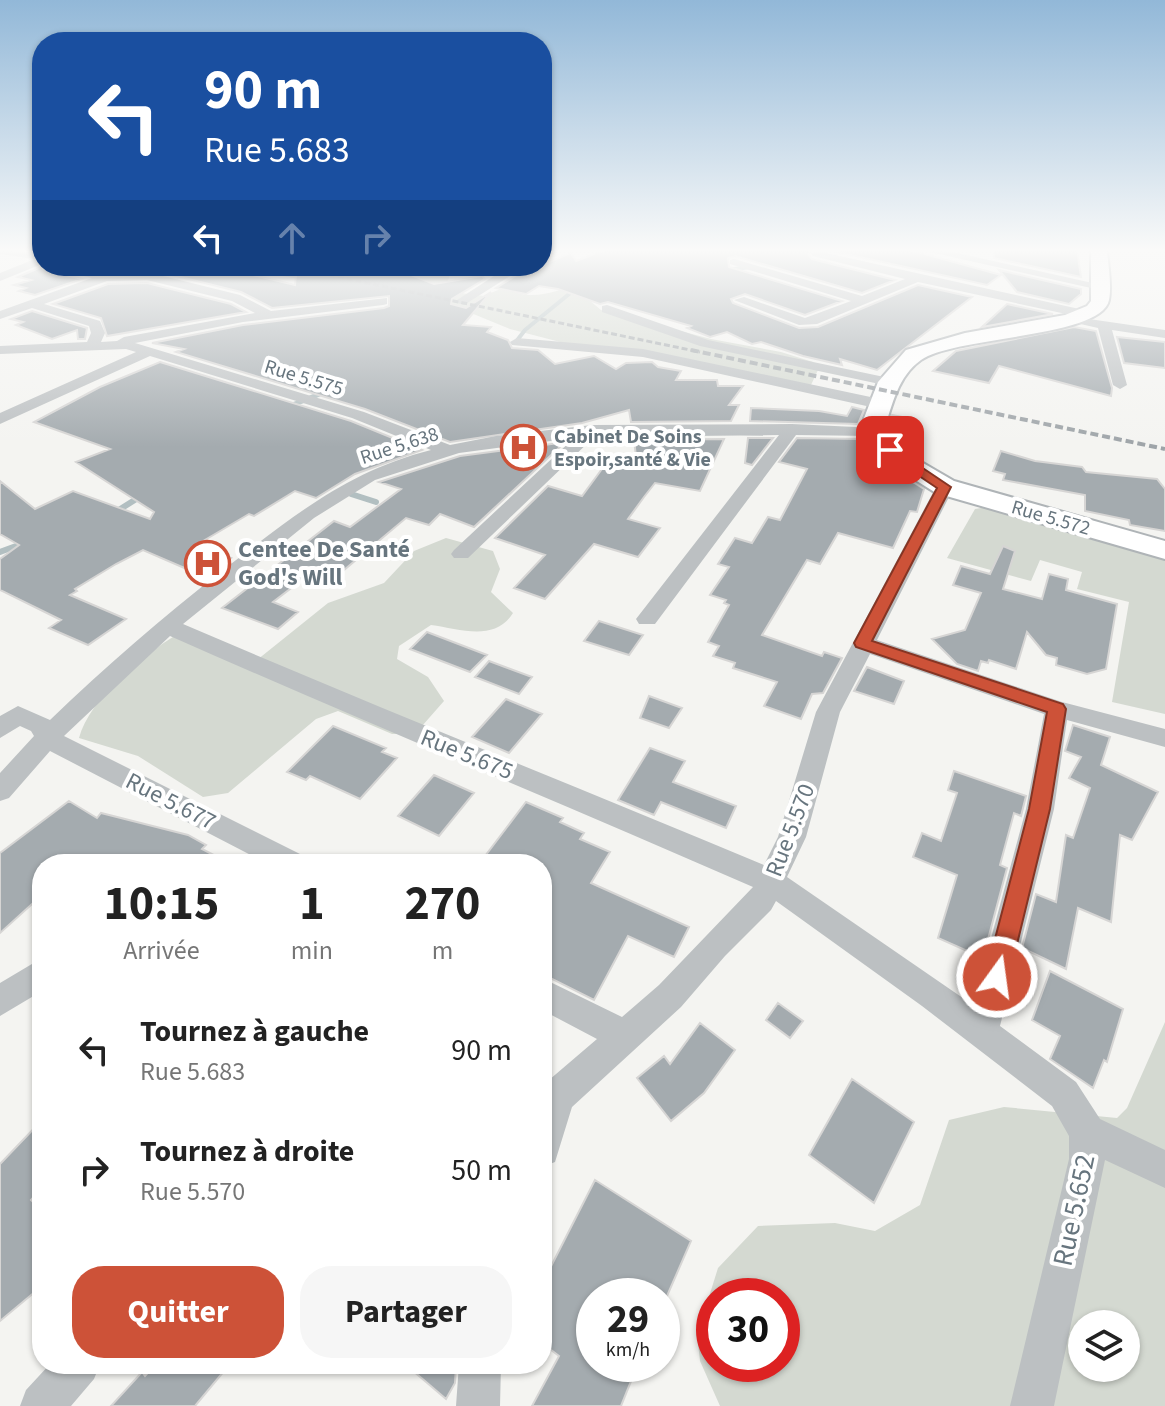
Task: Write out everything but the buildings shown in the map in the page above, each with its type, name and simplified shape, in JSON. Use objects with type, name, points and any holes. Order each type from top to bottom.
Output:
[{"type":"street","points":[[69,316],[95,324],[98,333],[93,344]]},
{"type":"street","points":[[114,343],[174,329],[266,316]]},
{"type":"street","points":[[626,316],[705,343],[889,382]]},
{"type":"street","points":[[788,316],[808,322],[824,316]]},
{"type":"street","points":[[1069,316],[1165,334]]},
{"type":"street","points":[[871,431],[889,382],[908,359],[921,351],[965,339],[1087,320],[1090,316]]},
{"type":"street","points":[[1087,320],[1120,385]]},
{"type":"street","points":[[517,342],[643,353],[880,404]]},
{"type":"street","name":"Rue 5.575","points":[[8,350],[114,343],[150,351],[358,415],[450,451]]},
{"type":"street","points":[[0,344],[8,350]]},
{"type":"street","points":[[0,419],[150,351]]},
{"type":"street","points":[[647,619],[792,429]]},
{"type":"street","points":[[461,554],[592,430]]},
{"type":"street","name":"Rue 5.638","points":[[0,791],[103,681],[165,625],[327,500],[386,469],[450,451],[543,433],[592,430],[871,431]]},
{"type":"street","name":"Rue 5.572","points":[[871,431],[902,461],[941,486],[1165,550]]},
{"type":"street","name":"Rue 5.570","points":[[552,1099],[670,996],[761,901],[792,837],[828,712],[941,486]]},
{"type":"street","name":"Rue 5.675","points":[[165,625],[415,734],[543,784],[770,881]]},
{"type":"street","points":[[862,643],[1057,709],[1165,738]]},
{"type":"street","points":[[982,1033],[1040,809],[1057,709]]},
{"type":"street","points":[[6,716],[40,725],[47,738]]},
{"type":"street","name":"Rue 5.677","points":[[47,738],[274,854]]},
{"type":"street","name":"Rue 5.652","points":[[770,881],[922,986],[1064,1094],[1087,1132],[1087,1159],[1032,1406]]},
{"type":"street","points":[[0,1001],[32,980]]},
{"type":"street","points":[[552,998],[625,1036]]},
{"type":"street","points":[[1087,1132],[1165,1169]]},
{"type":"street","points":[[42,1406],[70,1374]]},
{"type":"street","points":[[478,1406],[480,1374]]},
{"type":"shaded area","points":[[477,316],[622,316],[711,339],[781,352],[813,362],[811,368],[818,370],[811,385],[564,343],[510,329]]},
{"type":"shaded area","points":[[993,506],[1165,556],[1165,714],[1112,702],[1129,602],[1077,589],[1082,572],[1040,560],[1031,581],[947,558],[975,509]]},
{"type":"shaded area","points":[[446,538],[493,551],[500,569],[491,592],[513,613],[497,628],[487,631],[431,625],[399,646],[397,659],[428,677],[444,701],[415,734],[392,734],[338,711],[316,719],[228,793],[203,797],[138,756],[79,738],[94,708],[119,679],[176,635],[257,660],[328,603],[384,583],[414,551]]},
{"type":"shaded area","points":[[1165,1022],[1165,1406],[720,1406],[709,1382],[800,1382],[800,1278],[715,1278],[718,1268],[758,1226],[835,1223],[875,1231],[920,1205],[949,1120],[1004,1107],[1117,1118],[1127,1108]]},
{"type":"waterway","points":[[515,343],[543,316]]},
{"type":"waterway","points":[[290,406],[327,391]]},
{"type":"waterway","points":[[351,494],[376,502]]},
{"type":"waterway","points":[[114,513],[141,496]]},
{"type":"waterway","points":[[0,552],[27,542]]},
{"type":"railway","points":[[524,316],[700,352]]},
{"type":"railway","points":[[691,350],[1165,449]]},
{"type":"place","name":"Cabinet De Soins Espoir,santé & Vie","points":[[523,448]]},
{"type":"place","name":"Centee De Santé God's Will","points":[[207,563]]},
{"type":"route","points":[[890,450],[902,461],[945,487],[862,643],[1057,709],[1040,809],[997,977]]}]
